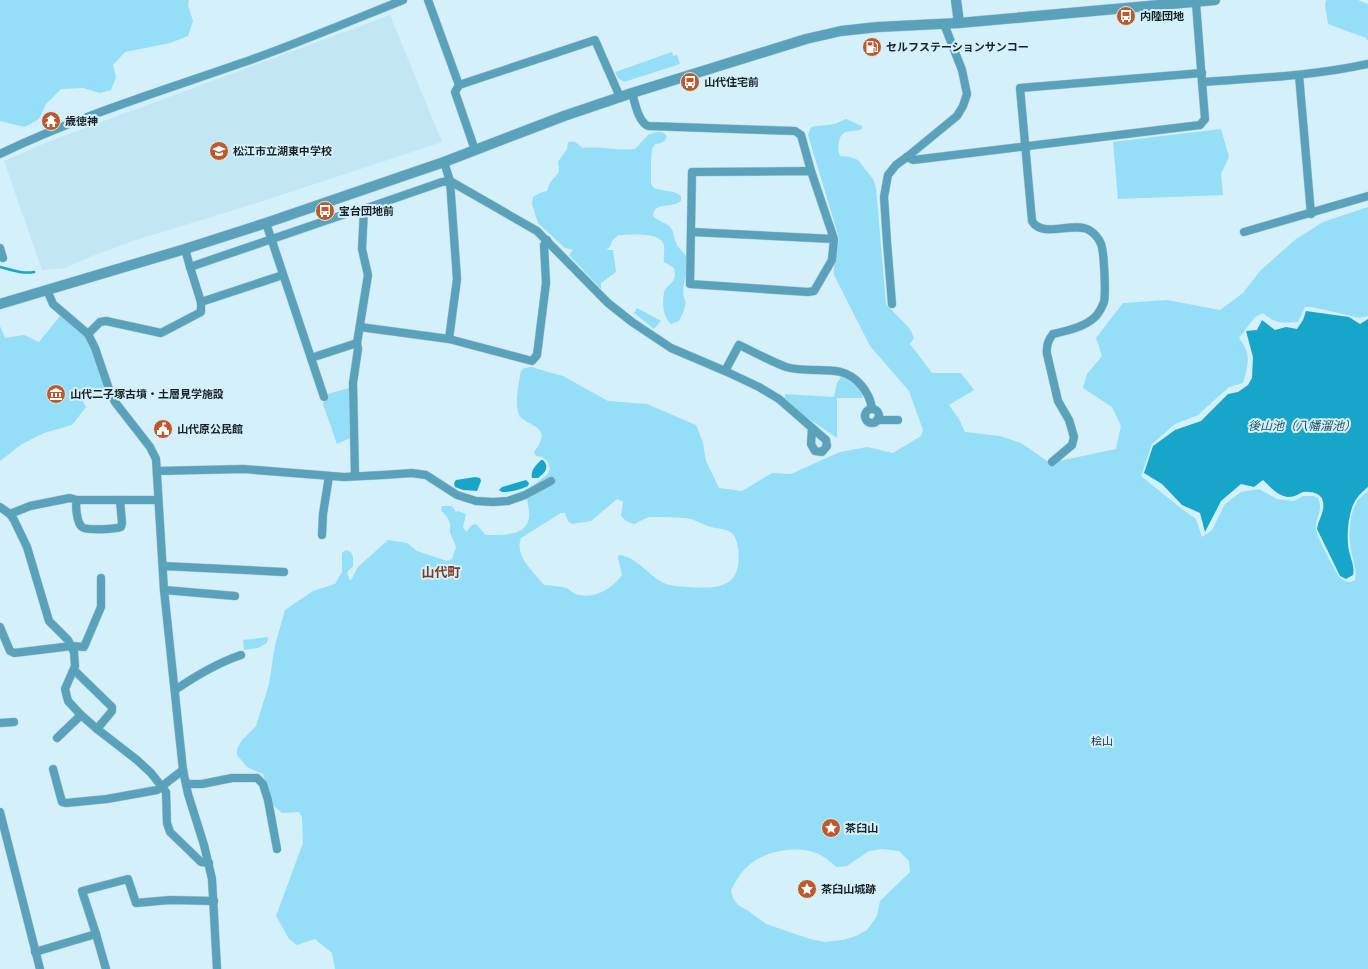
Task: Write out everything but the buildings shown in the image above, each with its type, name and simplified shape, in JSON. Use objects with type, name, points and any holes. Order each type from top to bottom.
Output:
[{"type":"street","points":[[0,154],[59,128],[128,102],[255,58],[386,3],[402,0]]},
{"type":"street","points":[[428,0],[459,85]]},
{"type":"street","points":[[956,0],[959,23]]},
{"type":"street","points":[[0,304],[185,249],[266,223],[444,162],[564,116],[632,93],[806,39],[834,33],[878,27],[959,23],[1216,0]]},
{"type":"street","points":[[907,157],[914,160],[1200,125],[1205,119],[1196,1]]},
{"type":"street","points":[[892,304],[887,242],[885,188],[888,174],[896,165],[957,116],[963,106],[967,94],[962,70],[944,24]]},
{"type":"street","points":[[475,150],[455,92],[459,85],[595,40],[620,97]]},
{"type":"street","points":[[1052,462],[1072,445],[1074,437],[1069,420],[1058,401],[1046,354],[1046,347],[1049,338],[1053,334],[1087,323],[1095,317],[1102,307],[1104,295],[1103,254],[1101,244],[1096,236],[1089,230],[1080,228],[1046,229],[1039,228],[1034,224],[1031,214],[1020,88],[1202,78],[1299,76],[1338,71],[1368,64]]},
{"type":"street","points":[[1299,76],[1310,214]]},
{"type":"street","points":[[632,93],[640,118],[644,124],[648,126],[795,131],[801,135],[834,239],[832,260],[814,290],[808,292],[690,284],[692,172],[812,171]]},
{"type":"street","points":[[444,162],[450,181],[457,279],[449,339]]},
{"type":"street","points":[[190,267],[354,211],[364,210],[442,182],[450,181],[537,231],[608,303],[632,322],[671,348],[759,387],[779,399],[812,428]]},
{"type":"street","points":[[1244,232],[1368,196]]},
{"type":"street","points":[[355,476],[352,400],[353,383],[358,349],[357,342],[368,275],[362,249],[364,210]]},
{"type":"street","points":[[266,223],[324,397]]},
{"type":"street","points":[[692,232],[834,239]]},
{"type":"street","points":[[360,327],[449,339],[532,361],[537,355],[546,283],[544,245],[547,240]]},
{"type":"street","points":[[0,248],[3,258]]},
{"type":"street","points":[[88,334],[100,322],[106,321],[161,333],[201,312],[201,302],[185,249]]},
{"type":"street","points":[[201,302],[283,275]]},
{"type":"street","points":[[47,290],[53,304],[88,334],[95,348],[114,402],[150,447],[156,459],[164,590],[183,770],[209,863],[212,879],[217,969]]},
{"type":"street","points":[[311,358],[357,342]]},
{"type":"street","points":[[725,371],[739,344],[786,366],[799,370],[838,371],[846,373],[857,380],[869,398],[872,409],[866,412],[866,419],[871,422],[877,420],[898,420]]},
{"type":"street","points":[[157,471],[243,469],[328,476],[412,473],[426,475],[456,495],[476,501],[493,502],[508,501],[525,495],[551,481]]},
{"type":"street","points":[[322,535],[328,476]]},
{"type":"street","points":[[10,514],[41,503],[70,498],[76,500],[158,500]]},
{"type":"street","points":[[76,500],[76,510],[81,525],[86,529],[121,527],[120,500]]},
{"type":"street","points":[[0,506],[10,514],[14,520],[26,547],[49,621],[72,646],[75,656],[74,670],[66,686],[65,695],[71,705],[81,716],[137,760],[151,773],[162,786],[167,795],[167,823],[170,832],[201,862],[209,863]]},
{"type":"street","points":[[163,566],[284,572]]},
{"type":"street","points":[[0,627],[10,651],[14,654],[72,646],[84,646],[101,607],[101,578]]},
{"type":"street","points":[[164,590],[235,596]]},
{"type":"street","points":[[175,690],[210,667],[224,660],[241,655]]},
{"type":"street","points":[[74,670],[112,707],[112,711],[97,729]]},
{"type":"street","points":[[57,738],[81,716]]},
{"type":"street","points":[[0,723],[14,722]]},
{"type":"street","points":[[53,769],[62,802],[66,803],[107,799],[157,790],[183,770]]},
{"type":"street","points":[[186,784],[202,784],[232,778],[256,778],[263,784],[268,800],[277,849]]},
{"type":"street","points":[[0,812],[40,969]]},
{"type":"street","points":[[106,969],[82,891],[128,879],[136,903],[170,900],[214,901]]},
{"type":"street","points":[[35,952],[96,934]]},
{"type":"shaded area","name":"松江市立湖東中学校","points":[[390,15],[442,142],[260,202],[139,239],[92,256],[65,268],[42,270],[4,161],[50,141]]},
{"type":"green space","points":[[0,0],[189,0],[188,6],[193,21],[188,36],[170,43],[125,52],[113,65],[116,77],[111,90],[100,93],[83,88],[61,89],[46,104],[39,119],[25,127],[0,121]]},
{"type":"green space","points":[[1326,0],[1358,0],[1368,4],[1368,41],[1366,38],[1328,24],[1325,5]]},
{"type":"green space","points":[[672,52],[673,56],[677,55],[680,64],[624,82],[618,78],[615,72]]},
{"type":"green space","name":"桧山","points":[[846,119],[862,126],[862,129],[842,134],[838,145],[840,156],[858,160],[873,179],[876,188],[886,304],[910,329],[914,338],[910,344],[932,373],[961,373],[974,390],[949,405],[959,419],[965,432],[1000,436],[1021,443],[1050,463],[1116,449],[1121,426],[1112,407],[1083,388],[1087,374],[1102,356],[1096,338],[1123,303],[1167,300],[1220,310],[1243,293],[1260,271],[1296,239],[1323,222],[1368,207],[1368,316],[1360,318],[1312,307],[1305,307],[1298,322],[1287,323],[1275,321],[1263,313],[1255,317],[1239,338],[1246,349],[1248,359],[1243,383],[1229,387],[1198,415],[1175,424],[1152,444],[1141,476],[1196,519],[1202,537],[1212,530],[1225,504],[1241,492],[1259,489],[1277,499],[1294,501],[1303,496],[1313,496],[1318,498],[1320,502],[1320,510],[1316,525],[1317,533],[1339,577],[1348,582],[1355,580],[1355,569],[1350,538],[1351,517],[1359,499],[1368,491],[1368,969],[335,969],[332,953],[315,939],[297,945],[289,939],[276,916],[303,843],[302,817],[299,812],[282,813],[273,805],[263,774],[247,767],[237,755],[237,749],[242,740],[256,726],[269,684],[275,645],[285,610],[313,591],[335,584],[342,572],[342,553],[346,550],[351,552],[353,557],[353,566],[347,572],[349,579],[351,580],[358,567],[388,540],[407,543],[417,551],[447,561],[452,559],[456,547],[450,532],[450,523],[441,510],[442,506],[452,506],[456,512],[458,511],[466,514],[463,527],[466,532],[472,525],[476,524],[486,535],[512,534],[523,529],[529,518],[527,490],[547,475],[550,469],[548,462],[542,457],[536,456],[534,452],[540,443],[542,436],[540,431],[520,417],[518,412],[518,386],[521,371],[524,368],[532,367],[563,376],[608,401],[647,404],[696,425],[703,443],[706,461],[719,488],[742,491],[772,473],[791,474],[840,452],[867,447],[893,453],[921,436],[923,430],[909,391],[870,346],[834,275],[834,266],[839,238],[808,135],[811,127],[834,124]],"holes":[[[617,499],[623,502],[621,516],[626,521],[634,524],[649,517],[682,518],[691,519],[708,526],[724,529],[730,532],[735,537],[739,554],[739,562],[734,577],[724,584],[704,588],[666,584],[654,577],[632,559],[619,555],[618,558],[622,575],[613,585],[602,592],[589,596],[575,593],[569,589],[558,586],[544,585],[530,569],[520,551],[521,538],[561,513],[565,513],[568,521],[572,524],[591,521]],[[882,849],[899,851],[909,861],[910,872],[880,901],[877,916],[867,930],[856,936],[843,940],[824,942],[810,939],[766,924],[738,905],[733,898],[731,890],[749,865],[756,860],[774,852],[784,850],[805,850],[814,852],[824,857],[837,867],[847,866],[869,851]]]},
{"type":"green space","points":[[1221,129],[1229,157],[1221,174],[1223,195],[1118,199],[1113,142]]},
{"type":"green space","points":[[662,132],[667,136],[661,143],[655,144],[652,149],[651,184],[654,188],[671,191],[678,194],[681,196],[681,201],[673,205],[656,208],[653,216],[671,228],[677,245],[687,259],[687,270],[683,292],[686,302],[679,321],[671,324],[666,318],[663,297],[665,289],[675,278],[675,274],[674,268],[664,262],[664,246],[662,241],[658,238],[645,235],[618,235],[612,241],[610,247],[606,250],[613,250],[616,272],[601,283],[601,289],[569,255],[573,250],[565,248],[538,223],[532,204],[533,197],[547,191],[550,184],[558,174],[558,162],[567,149],[568,142],[575,142],[583,148],[635,149],[649,134]]},
{"type":"green space","points":[[637,308],[661,321],[654,329],[634,313]]},
{"type":"green space","points":[[61,315],[88,337],[106,388],[82,400],[86,407],[72,425],[44,433],[22,444],[0,461],[0,326],[5,338],[24,335],[39,342]]},
{"type":"green space","points":[[841,377],[855,385],[862,394],[863,398],[837,398],[837,438],[805,416],[785,398],[785,394],[834,397],[837,383]]},
{"type":"green space","points":[[349,388],[350,438],[337,444],[323,404],[328,394]]},
{"type":"green space","points":[[268,637],[267,643],[258,648],[244,650],[243,640]]},
{"type":"water","name":"後山池（八幡溜池）","points":[[1306,311],[1349,317],[1360,324],[1368,319],[1368,487],[1357,498],[1350,516],[1348,545],[1353,566],[1353,575],[1346,579],[1340,576],[1317,529],[1323,506],[1321,496],[1313,492],[1303,492],[1289,497],[1281,495],[1274,491],[1263,480],[1254,487],[1241,484],[1221,501],[1205,532],[1200,513],[1182,505],[1162,484],[1144,473],[1153,446],[1175,430],[1201,421],[1228,394],[1238,392],[1248,385],[1252,378],[1253,357],[1246,331],[1257,330],[1262,320],[1275,330],[1286,327],[1297,329],[1303,320]]},
{"type":"water","points":[[543,460],[546,465],[546,470],[538,478],[532,478],[535,466]]},
{"type":"water","points":[[475,477],[480,478],[481,481],[477,491],[463,490],[455,487],[454,483],[456,480]]},
{"type":"water","points":[[526,480],[529,483],[528,486],[522,489],[505,492],[499,490],[502,487]]},
{"type":"waterway","points":[[0,267],[21,272],[34,272]]},
{"type":"place","name":"内陸団地","points":[[1126,16]]},
{"type":"place","name":"セルフステーションサンコー","points":[[872,47]]},
{"type":"place","name":"山代住宅前","points":[[690,82]]},
{"type":"place","name":"歳徳神","points":[[51,121]]},
{"type":"place","name":"松江市立湖東中学校","points":[[219,151]]},
{"type":"place","name":"宝台団地前","points":[[325,211]]},
{"type":"place","name":"山代二子塚古墳・土層見学施設","points":[[56,394]]},
{"type":"place","name":"山代原公民館","points":[[163,429]]},
{"type":"place","name":"茶臼山","points":[[831,828]]},
{"type":"place","name":"茶臼山城跡","points":[[807,889]]},
{"type":"district","name":"山代町","points":[[441,572]]}]
